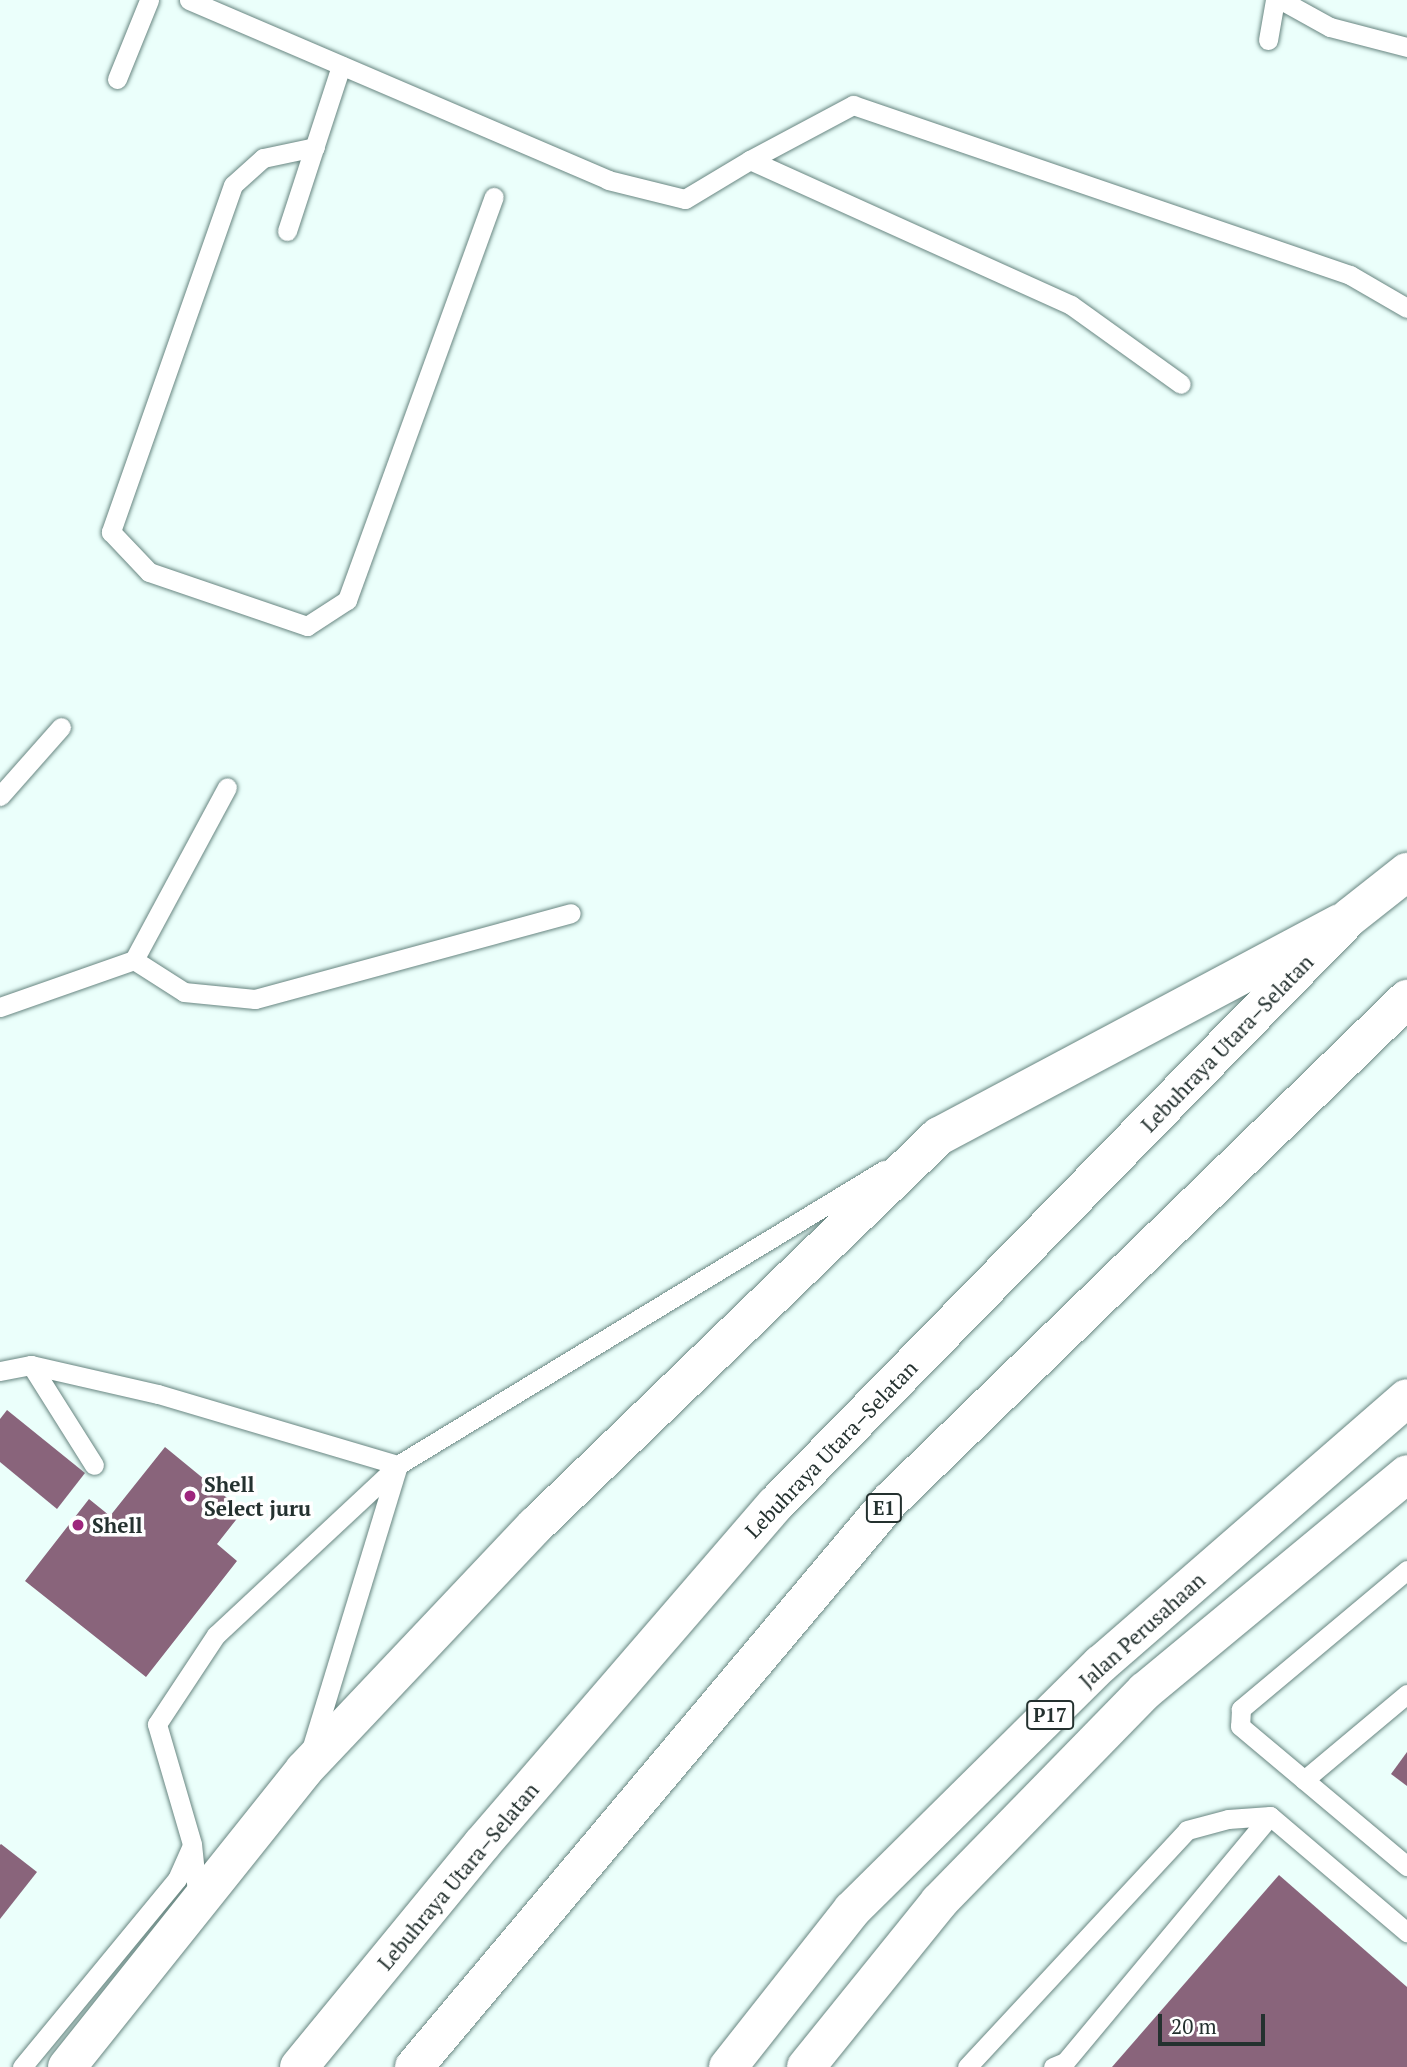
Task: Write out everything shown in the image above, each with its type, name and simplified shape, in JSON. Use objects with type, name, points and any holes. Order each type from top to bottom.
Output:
[{"type":"main road","name":"Lebuhraya Utara–Selatan","points":[[299,2067],[483,1843],[775,1504],[1350,917],[1407,872]]},
{"type":"main road","points":[[67,2067],[304,1770],[536,1525],[939,1136],[1350,917]]},
{"type":"main road","name":"E1","points":[[414,2067],[890,1501],[1407,999]]},
{"type":"main road","name":"Jalan Perusahaan","points":[[728,2067],[852,1910],[1101,1664],[1407,1398]]},
{"type":"main road","points":[[806,2067],[939,1902],[1145,1691],[1407,1474]]},
{"type":"lane","points":[[117,79],[149,0]]},
{"type":"lane","points":[[188,0],[608,180],[685,199],[750,160],[853,105],[1350,275],[1407,309]]},
{"type":"lane","points":[[1268,40],[1275,0]]},
{"type":"lane","points":[[1281,0],[1329,27],[1407,47]]},
{"type":"lane","points":[[1317,20],[1321,0]]},
{"type":"lane","points":[[287,231],[341,66]]},
{"type":"lane","points":[[315,147],[263,158],[233,185],[111,532],[149,572],[307,626],[347,600],[494,197]]},
{"type":"lane","points":[[750,160],[1071,305],[1181,384]]},
{"type":"lane","points":[[0,796],[61,727]]},
{"type":"lane","points":[[0,1007],[134,960],[227,787]]},
{"type":"lane","points":[[134,960],[184,992],[255,999],[571,913]]},
{"type":"lane","points":[[198,1903],[192,1844],[157,1724],[216,1635],[398,1465],[939,1136]]},
{"type":"lane","points":[[0,1371],[30,1365],[158,1394],[398,1465]]},
{"type":"lane","points":[[30,1365],[94,1465]]},
{"type":"lane","points":[[304,1770],[398,1465]]},
{"type":"lane","points":[[1407,1570],[1241,1709],[1240,1726],[1407,1866]]},
{"type":"lane","points":[[1304,1780],[1407,1694]]},
{"type":"lane","points":[[1053,2067],[1065,2062],[1270,1816]]},
{"type":"lane","points":[[967,2067],[1187,1830],[1228,1819],[1270,1816],[1407,1932]]},
{"type":"lane","points":[[22,2067],[177,1879],[192,1844]]},
{"type":"building","points":[[7,1410],[85,1473],[57,1509],[0,1462],[0,1419]]},
{"type":"building","points":[[165,1447],[243,1511],[217,1544],[237,1561],[146,1677],[25,1581],[89,1499],[110,1516]]},
{"type":"building","points":[[1407,1752],[1407,1786],[1391,1774]]},
{"type":"building","points":[[0,1845],[37,1872],[0,1919]]},
{"type":"building","points":[[1279,1875],[1407,1987],[1407,2067],[1112,2067]]},
{"type":"place","name":"Shell Select juru","points":[[190,1496]]},
{"type":"place","name":"Shell","points":[[78,1525]]}]
